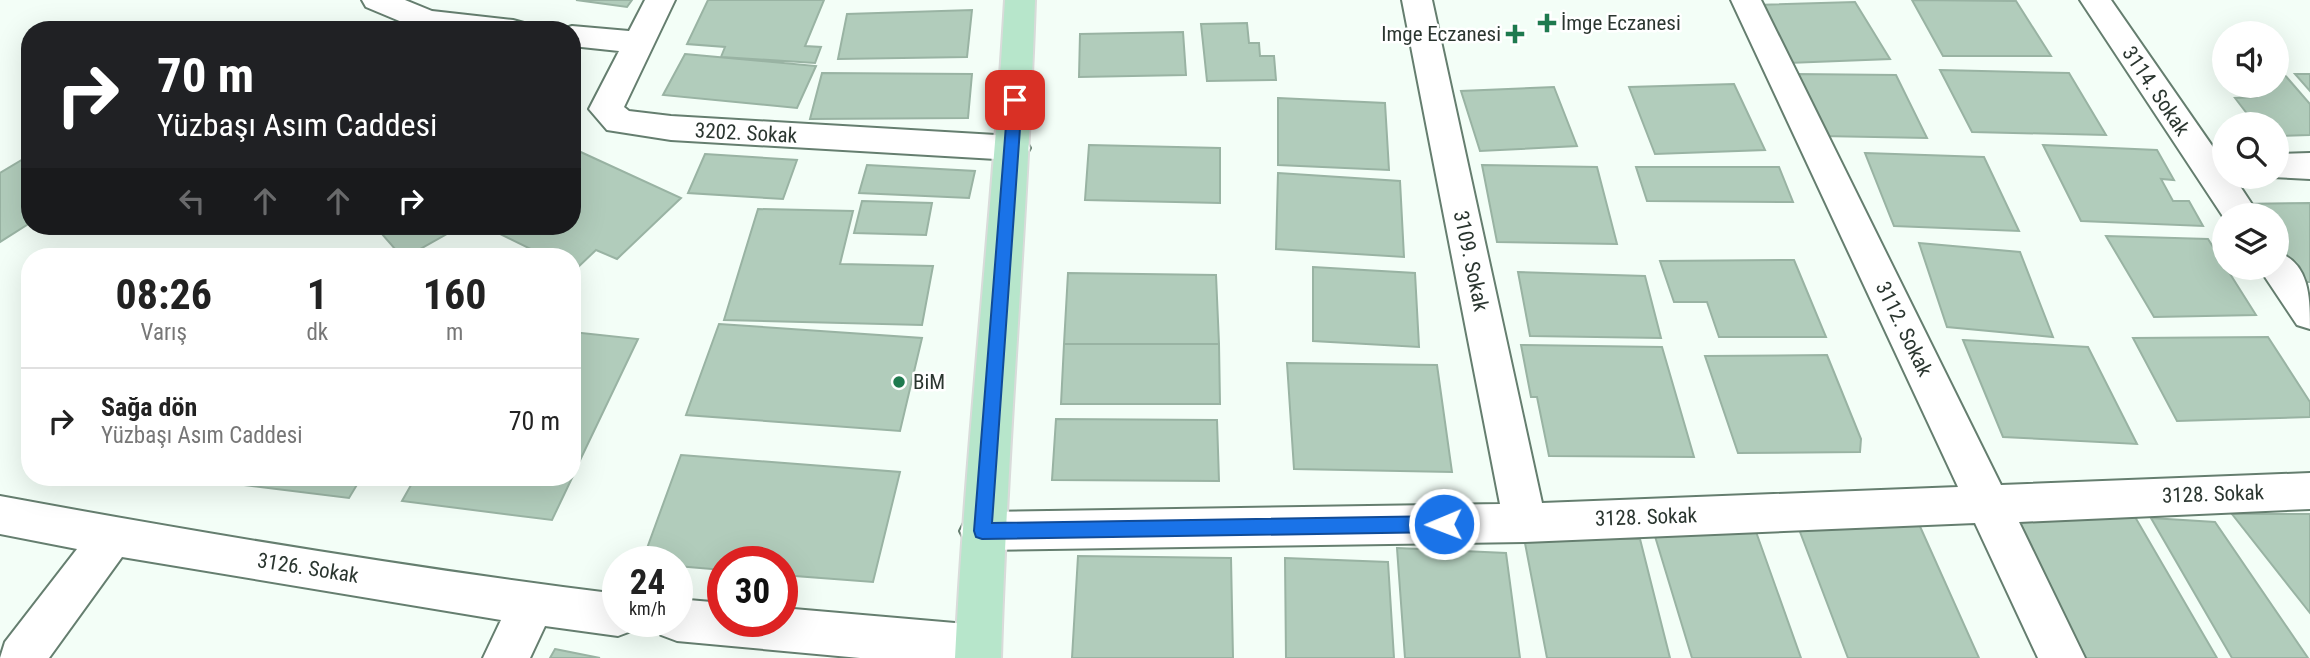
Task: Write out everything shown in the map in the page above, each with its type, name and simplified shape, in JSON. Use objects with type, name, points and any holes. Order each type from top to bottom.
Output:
[{"type":"main road","points":[[978,652],[982,531],[1013,148],[1020,0]]},
{"type":"street","points":[[377,0],[427,21]]},
{"type":"street","name":"3202. Sokak","points":[[660,0],[606,109],[619,122],[671,128],[1013,148]]},
{"type":"street","name":"3109. Sokak","points":[[1417,0],[1525,523]]},
{"type":"street","name":"3112. Sokak","points":[[1746,0],[2062,658]]},
{"type":"street","name":"3114. Sokak","points":[[2095,0],[2212,161]]},
{"type":"street","points":[[581,37],[638,42]]},
{"type":"street","points":[[2289,166],[2310,166]]},
{"type":"street","points":[[2287,280],[2310,314]]},
{"type":"street","name":"3128. Sokak","points":[[982,531],[1525,523],[1987,502],[2310,491]]},
{"type":"street","name":"3126. Sokak","points":[[0,514],[112,536],[602,613]]},
{"type":"street","points":[[21,658],[112,536]]},
{"type":"street","points":[[506,658],[533,604]]},
{"type":"street","points":[[693,623],[978,652]]},
{"type":"building","points":[[576,0],[632,0],[627,7]]},
{"type":"building","points":[[708,0],[824,0],[805,46],[821,47],[815,63],[721,57],[725,47],[687,44]]},
{"type":"building","points":[[1912,0],[2016,1],[2051,56],[1943,56]]},
{"type":"building","points":[[1855,2],[1890,59],[1788,63],[1757,5]]},
{"type":"building","points":[[972,10],[967,57],[838,59],[847,14]]},
{"type":"building","points":[[1247,23],[1249,43],[1259,43],[1260,56],[1274,56],[1276,80],[1207,81],[1201,24]]},
{"type":"building","points":[[1183,32],[1186,75],[1079,77],[1080,34]]},
{"type":"building","points":[[685,54],[816,66],[797,108],[663,95]]},
{"type":"building","points":[[1940,70],[2069,73],[2106,135],[1972,132]]},
{"type":"building","points":[[822,73],[972,74],[968,118],[810,119]]},
{"type":"building","points":[[1795,74],[1896,75],[1927,138],[1821,136]]},
{"type":"building","points":[[2295,74],[2310,74],[2310,91]]},
{"type":"building","points":[[2289,80],[2310,104],[2310,135],[2289,136],[2289,112],[2246,112],[2235,98],[2289,98]]},
{"type":"building","points":[[1734,84],[1765,150],[1655,154],[1629,87]]},
{"type":"building","points":[[1554,87],[1577,146],[1480,151],[1461,91]]},
{"type":"building","points":[[1278,98],[1385,103],[1389,170],[1278,165]]},
{"type":"building","points":[[1089,145],[1220,148],[1220,203],[1085,200]]},
{"type":"building","points":[[2043,145],[2157,150],[2174,180],[2161,179],[2173,201],[2189,201],[2203,226],[2081,221]]},
{"type":"building","points":[[581,152],[681,198],[617,259],[596,250],[581,264],[581,248],[529,248],[502,235],[581,235]]},
{"type":"building","points":[[1865,153],[1984,157],[2019,231],[1894,226]]},
{"type":"building","points":[[705,154],[797,160],[783,199],[688,193]]},
{"type":"building","points":[[21,160],[21,229],[0,242],[0,173]]},
{"type":"building","points":[[867,165],[975,171],[969,198],[859,193]]},
{"type":"building","points":[[1482,165],[1597,167],[1617,244],[1497,242]]},
{"type":"building","points":[[1636,167],[1779,167],[1793,202],[1647,201]]},
{"type":"building","points":[[1278,173],[1400,181],[1404,257],[1276,249]]},
{"type":"building","points":[[862,201],[932,203],[926,235],[854,233]]},
{"type":"building","points":[[2289,203],[2310,203],[2310,282],[2296,282],[2289,272]]},
{"type":"building","points":[[758,209],[853,211],[840,264],[933,266],[922,325],[724,320]]},
{"type":"building","points":[[383,235],[445,235],[422,248],[394,248]]},
{"type":"building","points":[[2106,236],[2208,239],[2212,245],[2212,280],[2234,280],[2256,315],[2154,317]]},
{"type":"building","points":[[1919,243],[2020,252],[2053,337],[1947,327]]},
{"type":"building","points":[[1794,260],[1826,337],[1719,337],[1707,302],[1674,302],[1660,261]]},
{"type":"building","points":[[1313,267],[1415,273],[1419,347],[1313,341]]},
{"type":"building","points":[[1518,272],[1645,276],[1661,338],[1530,336]]},
{"type":"building","points":[[1068,273],[1216,275],[1219,344],[1064,344]]},
{"type":"building","points":[[719,324],[922,338],[900,431],[686,415]]},
{"type":"building","points":[[581,333],[638,339],[581,458]]},
{"type":"building","points":[[2268,337],[2310,402],[2310,417],[2177,421],[2133,338]]},
{"type":"building","points":[[1963,340],[2088,347],[2137,444],[2003,437]]},
{"type":"building","points":[[1064,344],[1219,344],[1220,404],[1061,404]]},
{"type":"building","points":[[1521,345],[1662,347],[1694,457],[1549,456],[1537,397],[1531,397]]},
{"type":"building","points":[[1827,355],[1861,439],[1860,452],[1738,453],[1705,356]]},
{"type":"building","points":[[1287,363],[1437,365],[1452,472],[1294,469]]},
{"type":"building","points":[[1056,419],[1217,420],[1219,481],[1052,480]]},
{"type":"building","points":[[681,455],[900,472],[873,582],[798,576],[798,546],[707,546],[707,569],[693,567],[693,546],[648,546]]},
{"type":"building","points":[[252,486],[356,486],[349,498]]},
{"type":"building","points":[[410,486],[568,486],[552,520],[402,501]]},
{"type":"building","points":[[2131,510],[2217,658],[2081,658],[2008,515]]},
{"type":"building","points":[[2232,514],[2310,514],[2310,613]]},
{"type":"building","points":[[2151,518],[2215,522],[2308,658],[2232,658]]},
{"type":"building","points":[[1918,522],[1979,658],[1848,658],[1797,524]]},
{"type":"building","points":[[1755,529],[1801,658],[1692,658],[1654,533]]},
{"type":"building","points":[[1524,538],[1640,539],[1670,658],[1547,658]]},
{"type":"building","points":[[1397,548],[1506,553],[1520,658],[1405,658]]},
{"type":"building","points":[[1078,556],[1231,558],[1233,658],[1072,658]]},
{"type":"building","points":[[1285,558],[1388,562],[1394,658],[1286,658]]},
{"type":"building","points":[[555,649],[600,658],[550,658]]},
{"type":"place","name":"İmge Eczanesi","points":[[1547,23]]},
{"type":"place","name":"Imge Eczanesi","points":[[1515,34]]},
{"type":"place","name":"BiM","points":[[899,382]]},
{"type":"route","points":[[1015,100],[982,531],[1444,524]]}]
